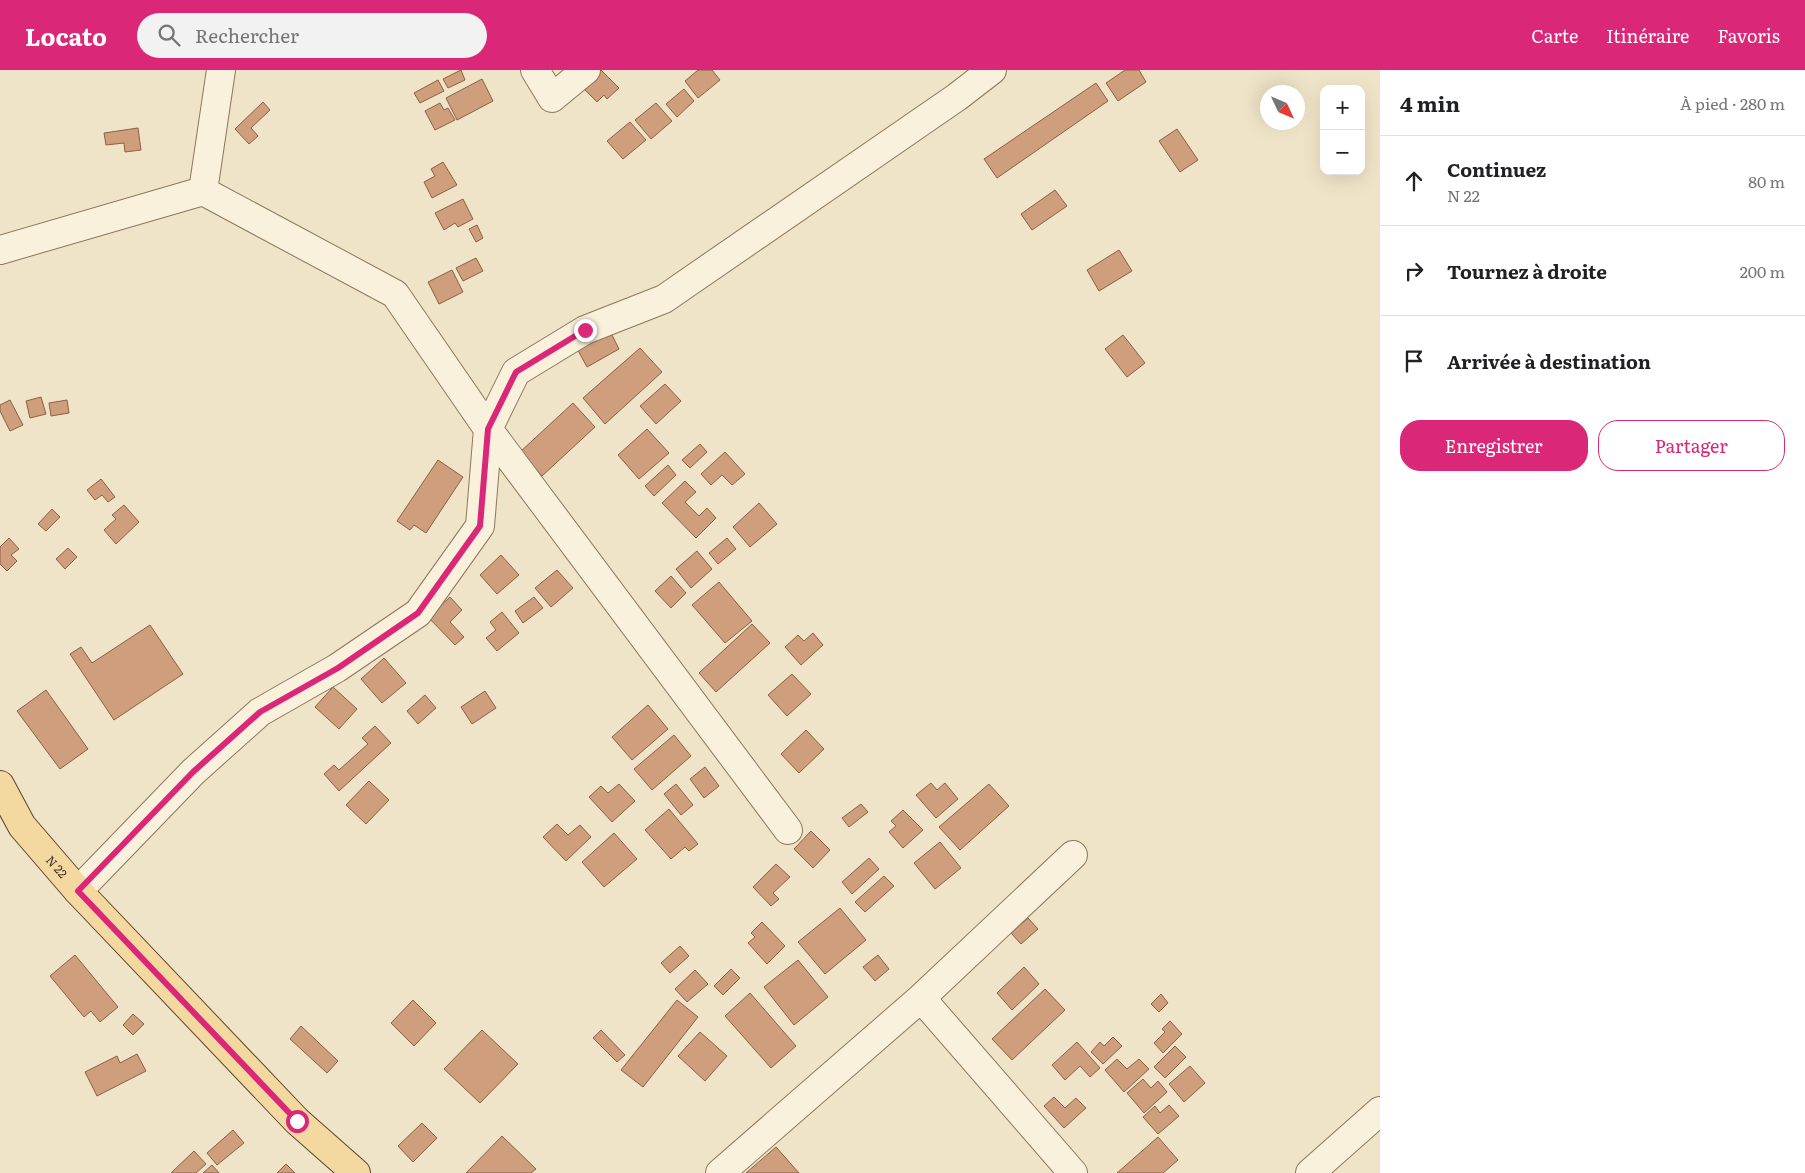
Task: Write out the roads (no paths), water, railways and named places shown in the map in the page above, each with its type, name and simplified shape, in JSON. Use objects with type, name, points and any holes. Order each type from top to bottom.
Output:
[{"type":"main road","name":"N 22","points":[[0,785],[22,826],[78,891],[297,1121],[356,1173]]},
{"type":"street","points":[[203,191],[221,70]]},
{"type":"street","points":[[535,70],[552,98],[586,70]]},
{"type":"street","points":[[78,891],[193,772],[260,712],[338,668],[418,613],[480,526],[488,429],[516,372],[585,330],[664,299],[957,97],[992,70]]},
{"type":"street","points":[[0,250],[203,191],[395,294],[488,429],[788,830]]},
{"type":"street","points":[[720,1173],[921,998],[1074,855]]},
{"type":"street","points":[[921,998],[1073,1173]]},
{"type":"street","points":[[1310,1173],[1380,1111]]}]
